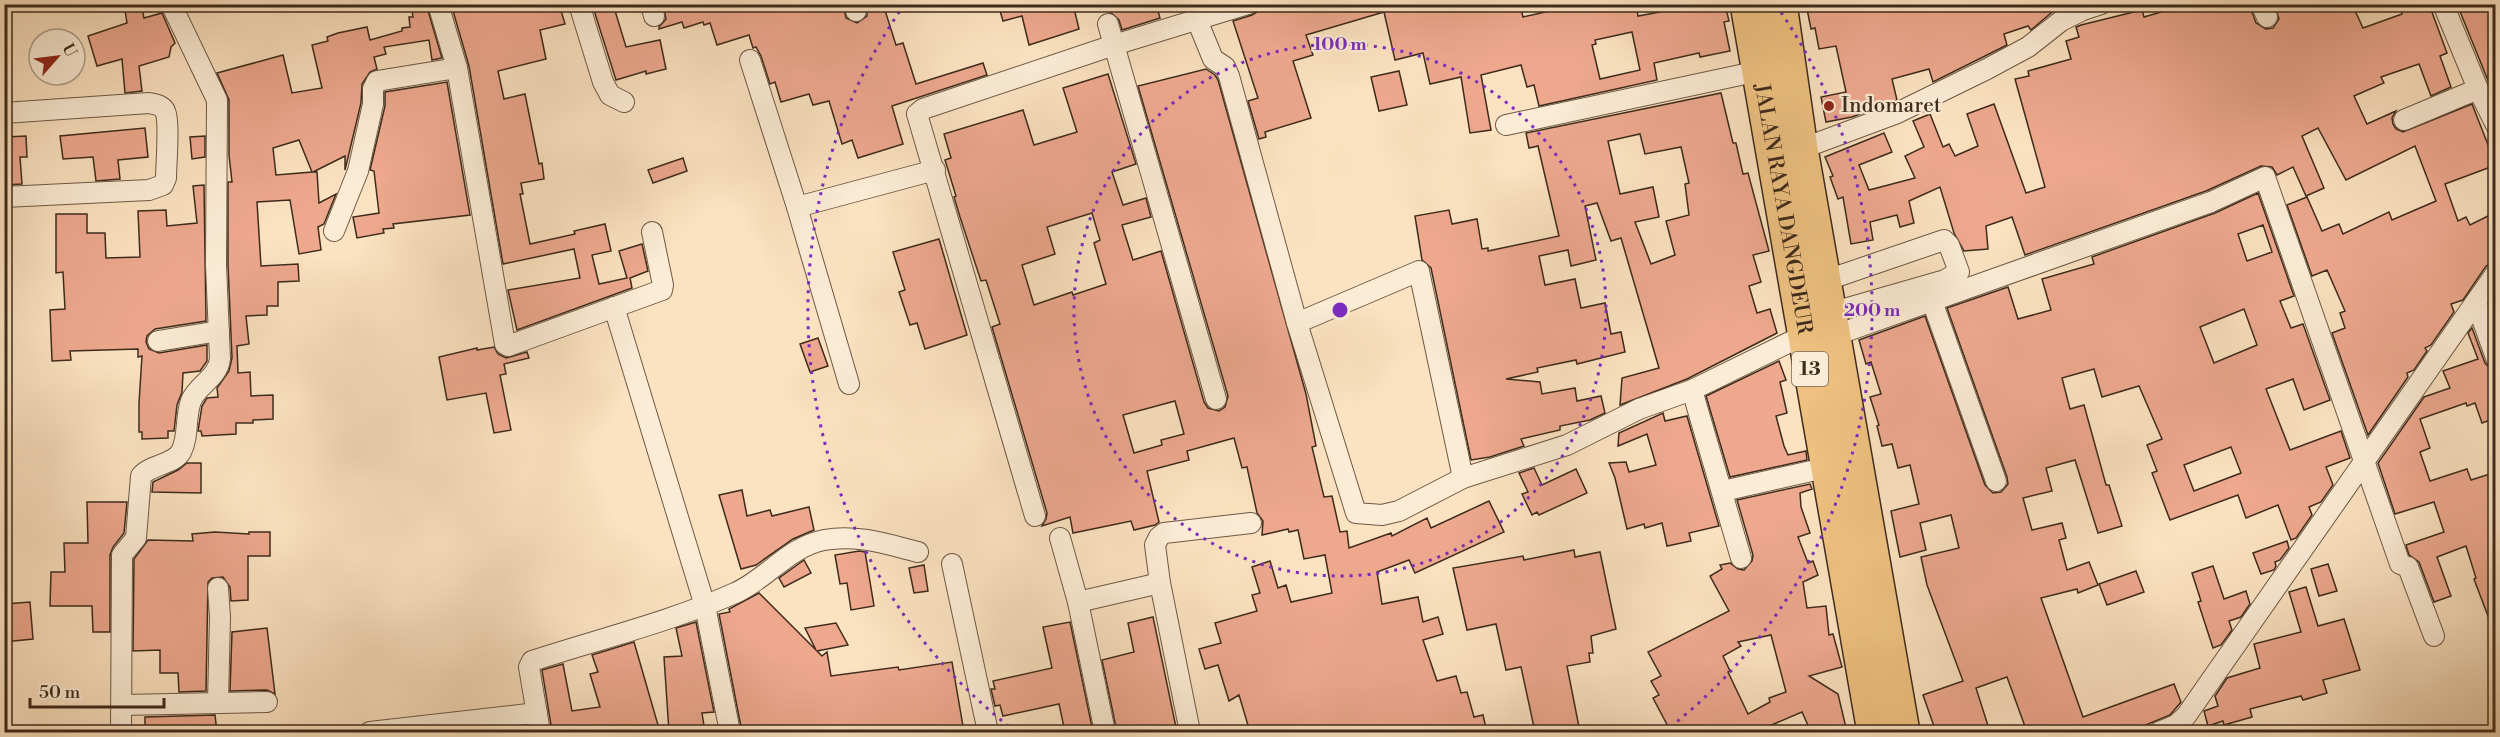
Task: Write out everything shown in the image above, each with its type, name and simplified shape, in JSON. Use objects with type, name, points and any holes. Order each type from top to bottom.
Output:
[{"type":"highway","name":"JALAN RAYA DANGDEUR","points":[[1747,4],[1758,71],[1822,328],[1903,732]]},
{"type":"highway","name":"JALAN RAYA DANGDEUR","points":[[1780,4],[1824,281],[1822,328],[1829,466],[1874,732]]},
{"type":"street","points":[[121,732],[122,555],[136,538],[141,476],[146,471],[172,459],[181,451],[191,400],[219,364],[216,265],[217,100],[171,4]]},
{"type":"street","points":[[438,4],[457,68],[505,344],[508,346],[662,290],[663,285],[652,232]]},
{"type":"street","points":[[579,4],[603,82],[610,95],[624,102]]},
{"type":"street","points":[[1035,516],[935,170],[916,117],[918,112],[1114,45],[1248,4]]},
{"type":"street","points":[[1802,149],[1895,114],[2028,47],[2061,21],[2101,4]]},
{"type":"street","points":[[2444,4],[2478,89],[2496,125]]},
{"type":"street","points":[[1197,20],[1213,59],[1225,67],[1229,76],[1297,323],[1356,513],[1382,515],[1399,511],[1463,478],[1567,445],[1639,409],[1692,390],[1822,328],[1945,280],[1959,272],[1949,244],[1944,240],[1824,281]]},
{"type":"street","points":[[1108,24],[1216,399]]},
{"type":"street","points":[[750,60],[797,207],[849,384]]},
{"type":"street","points":[[334,231],[358,171],[373,104],[373,89],[377,81],[457,68]]},
{"type":"street","points":[[1506,125],[1758,71]]},
{"type":"street","points":[[2404,120],[2478,89]]},
{"type":"street","points":[[4,113],[149,103],[159,105],[165,111],[166,121],[166,178],[163,185],[150,190],[4,197]]},
{"type":"street","points":[[797,207],[935,170]]},
{"type":"street","points":[[1822,328],[1932,301],[2211,202],[2265,177],[2400,564],[2408,567],[2434,636]]},
{"type":"street","points":[[1297,323],[1419,271],[1463,478]]},
{"type":"street","points":[[2159,732],[2176,725],[2186,716],[2496,273]]},
{"type":"street","points":[[1932,301],[1996,481]]},
{"type":"street","points":[[2476,302],[2496,358]]},
{"type":"street","points":[[614,307],[705,606],[730,732]]},
{"type":"street","points":[[158,341],[219,331]]},
{"type":"street","points":[[1692,390],[1741,558]]},
{"type":"street","points":[[1723,491],[1829,466]]},
{"type":"street","points":[[1190,732],[1160,583],[1155,545],[1164,533],[1251,523]]},
{"type":"street","points":[[540,732],[529,667],[532,661],[705,606],[746,588],[800,549],[824,540],[863,538],[918,552]]},
{"type":"street","points":[[1060,538],[1078,602],[1105,732]]},
{"type":"street","points":[[952,564],[988,732]]},
{"type":"street","points":[[1078,602],[1160,583]]},
{"type":"street","points":[[218,588],[220,617],[218,702]]},
{"type":"street","points":[[122,705],[267,702]]},
{"type":"street","points":[[370,732],[537,713]]},
{"type":"building","points":[[124,4],[141,4],[144,18],[162,13],[175,43],[171,47],[169,57],[139,66],[142,91],[125,93],[122,59],[97,66],[88,36],[127,23]]},
{"type":"building","points":[[411,4],[426,4],[442,58],[432,60],[429,40],[384,47],[386,54],[374,57],[377,69],[370,72],[362,84],[361,103],[345,170],[345,156],[313,172],[317,172],[319,203],[336,194],[324,224],[318,227],[321,250],[299,254],[290,200],[257,202],[261,266],[298,264],[299,281],[278,282],[278,306],[267,306],[267,315],[246,316],[249,344],[237,346],[238,373],[250,372],[251,396],[273,395],[273,419],[253,420],[253,423],[236,423],[236,434],[202,436],[201,431],[198,431],[202,406],[207,398],[218,397],[217,388],[229,371],[232,358],[228,265],[228,182],[232,182],[229,155],[229,100],[217,73],[283,55],[292,93],[322,88],[312,45],[328,41],[327,37],[338,33],[367,27],[370,40],[410,27],[409,17],[413,17]],"holes":[[[299,140],[312,172],[276,175],[273,148]]]},
{"type":"building","points":[[451,4],[559,4],[565,24],[540,30],[546,59],[498,71],[504,99],[525,94],[539,164],[542,163],[544,179],[521,183],[523,194],[520,194],[530,244],[575,234],[574,231],[605,224],[611,251],[592,255],[599,284],[627,278],[619,251],[642,244],[648,271],[630,278],[632,288],[517,330],[508,290],[580,278],[574,249],[503,264],[469,66]]},
{"type":"building","points":[[592,4],[613,4],[626,47],[660,40],[666,69],[646,74],[646,71],[616,80]]},
{"type":"building","points":[[690,4],[692,8],[704,4],[843,4],[846,18],[857,23],[867,16],[867,4],[883,4],[896,45],[903,43],[916,84],[983,63],[987,75],[892,106],[903,144],[858,158],[852,140],[842,144],[829,101],[813,105],[809,94],[781,102],[775,82],[770,84],[761,56],[756,47],[753,48],[749,35],[717,45],[710,23],[704,25],[703,22],[684,28],[682,22],[659,29],[666,19],[664,9],[672,6],[673,10]]},
{"type":"building","points":[[998,4],[1073,4],[1079,29],[1029,45],[1022,16],[1003,21]]},
{"type":"building","points":[[1108,4],[1156,4],[1160,18],[1122,30],[1119,20],[1110,12]]},
{"type":"building","points":[[1520,4],[1523,17],[1581,4],[1636,4],[1638,16],[1702,4],[1725,4],[1729,21],[1724,22],[1730,51],[1700,57],[1699,53],[1654,63],[1657,80],[1539,106],[1534,85],[1527,87],[1521,65],[1481,75],[1491,130],[1470,133],[1461,77],[1430,84],[1423,53],[1395,60],[1384,12],[1306,35],[1313,55],[1293,61],[1311,118],[1265,132],[1266,137],[1259,139],[1248,101],[1258,98],[1233,21],[1252,15],[1257,12],[1260,5]],"holes":[[[1632,32],[1640,70],[1600,79],[1592,45],[1596,44],[1595,40]]]},
{"type":"building","points":[[1806,4],[2044,4],[2051,13],[2031,30],[2028,26],[2004,34],[2007,45],[1933,82],[1929,69],[1892,79],[1897,100],[1852,117],[1826,122],[1821,97],[1846,92],[1836,46],[1819,49],[1815,28],[1811,29]]},
{"type":"building","points":[[2188,4],[2249,4],[2256,23],[2266,29],[2273,28],[2279,19],[2274,4],[2352,4],[2363,28],[2402,14],[2399,4],[2429,4],[2447,53],[2440,56],[2451,87],[2431,96],[2419,64],[2381,77],[2384,83],[2354,96],[2367,124],[2396,111],[2392,118],[2393,124],[2396,129],[2403,132],[2472,104],[2496,165],[2445,184],[2458,221],[2466,217],[2470,225],[2496,212],[2496,261],[2486,266],[2463,300],[2451,304],[2454,312],[2431,345],[2425,348],[2427,351],[2414,370],[2407,373],[2408,377],[2368,435],[2332,333],[2345,328],[2340,313],[2345,311],[2327,270],[2312,276],[2287,205],[2307,197],[2322,231],[2339,224],[2343,234],[2389,212],[2392,220],[2436,201],[2415,146],[2346,180],[2318,128],[2302,136],[2324,188],[2306,196],[2293,167],[2277,175],[2272,167],[2261,166],[2206,191],[2025,255],[2012,217],[1986,226],[1988,249],[1964,251],[1954,233],[1940,187],[1909,201],[1914,223],[1900,227],[1897,215],[1870,222],[1873,240],[1851,244],[1843,197],[1838,199],[1830,177],[1833,176],[1825,157],[1884,133],[1892,152],[1859,165],[1869,190],[1915,178],[1905,156],[1924,147],[1913,121],[1930,114],[1943,147],[1949,144],[1955,156],[1978,146],[1967,114],[1994,104],[2026,193],[2045,187],[2015,79],[2029,76],[2028,71],[2071,59],[2066,41],[2079,37],[2076,27],[2142,10],[2144,17]]},
{"type":"building","points":[[2457,4],[2496,4],[2496,97],[2491,88]]},
{"type":"building","points":[[1206,69],[1218,80],[1306,394],[1316,446],[1312,447],[1324,497],[1332,496],[1340,532],[1347,531],[1349,548],[1391,533],[1392,536],[1427,518],[1431,528],[1489,501],[1504,532],[1415,573],[1409,560],[1377,572],[1382,604],[1418,597],[1423,622],[1438,617],[1443,634],[1423,640],[1437,681],[1456,676],[1461,693],[1467,692],[1474,717],[1483,715],[1487,732],[1250,732],[1239,695],[1229,701],[1218,665],[1205,669],[1199,649],[1221,643],[1215,623],[1257,611],[1252,595],[1260,593],[1252,567],[1270,561],[1278,588],[1286,585],[1291,602],[1332,593],[1325,555],[1304,559],[1298,530],[1289,532],[1288,529],[1262,535],[1263,521],[1257,513],[1247,467],[1242,468],[1234,438],[1187,451],[1189,460],[1147,471],[1159,522],[1155,525],[1134,530],[1131,521],[1073,533],[1070,517],[1042,526],[1047,513],[992,327],[1000,324],[986,280],[981,281],[954,197],[956,196],[945,160],[951,158],[944,134],[1023,110],[1034,145],[1077,132],[1063,88],[1108,74],[1136,164],[1112,172],[1123,205],[1146,198],[1151,217],[1122,225],[1133,260],[1161,251],[1204,402],[1208,408],[1219,411],[1225,407],[1228,396],[1138,86]],"holes":[[[1092,213],[1100,240],[1094,243],[1106,284],[1073,295],[1072,292],[1034,305],[1022,265],[1055,254],[1047,227]],[[1175,401],[1184,434],[1161,440],[1162,445],[1134,453],[1123,415]]]},
{"type":"building","points":[[1399,71],[1407,105],[1379,111],[1371,77]]},
{"type":"building","points":[[447,82],[470,215],[393,224],[394,228],[383,229],[384,233],[357,238],[353,217],[379,213],[374,171],[370,170],[385,106],[385,92]]},
{"type":"building","points":[[1721,93],[1733,143],[1736,143],[1743,174],[1748,173],[1769,251],[1753,255],[1761,282],[1749,286],[1757,313],[1770,309],[1777,333],[1687,379],[1620,405],[1622,378],[1659,368],[1621,238],[1611,241],[1597,203],[1585,206],[1596,260],[1571,266],[1568,250],[1539,256],[1545,285],[1575,279],[1581,308],[1605,303],[1611,334],[1621,332],[1625,352],[1577,364],[1576,360],[1537,368],[1538,372],[1506,379],[1540,382],[1542,394],[1575,388],[1577,401],[1601,396],[1605,413],[1590,420],[1560,426],[1560,430],[1521,439],[1524,446],[1490,457],[1471,460],[1431,268],[1422,260],[1415,216],[1449,210],[1452,224],[1477,219],[1482,249],[1488,248],[1488,251],[1559,236],[1538,146],[1529,148],[1526,133]],"holes":[[[1640,134],[1645,154],[1681,147],[1689,183],[1685,184],[1689,215],[1666,221],[1675,255],[1651,264],[1635,222],[1659,217],[1653,187],[1620,194],[1608,141]]]},
{"type":"building","points":[[145,128],[148,157],[118,160],[120,179],[96,181],[93,157],[63,159],[60,136]]},
{"type":"building","points":[[26,136],[27,157],[20,157],[22,184],[4,185],[4,159],[8,158],[6,137]]},
{"type":"building","points":[[205,136],[205,157],[192,159],[190,137]]},
{"type":"building","points":[[683,158],[687,171],[653,183],[648,170]]},
{"type":"building","points":[[204,185],[206,321],[155,329],[147,336],[146,342],[149,349],[159,353],[207,345],[207,361],[200,371],[183,373],[182,392],[177,405],[174,431],[168,431],[168,438],[142,439],[142,432],[139,432],[139,403],[142,356],[138,357],[138,349],[70,351],[71,360],[52,361],[50,310],[65,309],[63,272],[56,273],[56,214],[87,214],[87,233],[105,233],[106,258],[140,257],[138,211],[166,210],[167,226],[197,223],[193,186]]},
{"type":"building","points":[[2258,193],[2294,296],[2280,301],[2291,328],[2303,324],[2330,400],[2304,410],[2293,379],[2266,389],[2290,450],[2341,431],[2350,458],[2326,467],[2333,485],[2321,502],[2309,507],[2312,515],[2296,538],[2291,540],[2278,505],[2246,518],[2238,495],[2170,520],[2152,473],[2157,471],[2147,445],[2162,439],[2139,386],[2102,397],[2094,369],[2062,378],[2070,409],[2084,405],[2106,485],[2109,485],[2122,526],[2098,533],[2075,460],[2046,468],[2052,491],[2023,498],[2032,530],[2062,523],[2066,538],[2059,540],[2067,570],[2089,562],[2098,585],[2078,593],[2077,589],[2041,598],[2083,717],[2174,684],[2181,702],[2170,715],[2129,732],[2027,732],[2007,677],[1976,688],[1990,732],[1936,732],[1923,695],[1963,681],[1927,585],[1921,557],[1959,548],[1951,515],[1920,523],[1926,550],[1900,557],[1891,511],[1919,504],[1910,465],[1898,468],[1892,444],[1882,446],[1877,426],[1879,425],[1870,397],[1881,394],[1871,362],[1866,364],[1859,340],[1925,316],[1985,485],[1993,493],[2001,492],[2008,484],[2007,477],[1947,308],[2008,287],[2018,319],[2051,310],[2042,279],[2094,264],[2092,257],[2215,213]],"holes":[[[2263,225],[2272,252],[2247,261],[2238,234]],[[2244,309],[2257,345],[2214,363],[2200,327]],[[2231,447],[2241,473],[2194,491],[2184,465]]]},
{"type":"building","points":[[939,239],[967,335],[925,349],[917,323],[910,325],[899,292],[905,290],[893,252]]},
{"type":"building","points":[[2472,328],[2485,363],[2496,370],[2496,418],[2482,423],[2475,403],[2467,406],[2466,403],[2420,419],[2430,448],[2420,452],[2430,481],[2467,469],[2471,480],[2496,472],[2494,632],[2474,579],[2476,578],[2466,546],[2437,557],[2451,596],[2434,602],[2419,562],[2409,555],[2406,545],[2444,532],[2434,502],[2395,514],[2378,463],[2424,397],[2450,388],[2443,371],[2478,359],[2468,333]]},
{"type":"building","points":[[818,338],[828,366],[810,372],[800,344]]},
{"type":"building","points":[[494,347],[498,354],[506,358],[527,352],[529,358],[504,364],[506,374],[500,375],[511,430],[494,433],[486,393],[447,400],[439,357],[477,348],[477,350]]},
{"type":"building","points":[[1779,361],[1786,380],[1780,382],[1787,413],[1776,416],[1784,446],[1788,455],[1806,451],[1807,460],[1730,477],[1706,396]]},
{"type":"building","points":[[1663,413],[1665,421],[1687,416],[1719,526],[1689,533],[1691,541],[1667,546],[1662,523],[1645,528],[1644,524],[1627,529],[1615,478],[1609,463],[1626,462],[1629,472],[1656,465],[1647,434],[1618,446],[1619,433]]},
{"type":"building","points":[[187,463],[201,463],[201,493],[152,492],[153,482]]},
{"type":"building","points":[[1534,468],[1542,485],[1576,469],[1587,493],[1539,515],[1537,512],[1532,515],[1522,494],[1528,492],[1519,473]]},
{"type":"building","points":[[1810,484],[1812,489],[1800,493],[1801,507],[1810,533],[1798,537],[1808,563],[1813,561],[1818,575],[1803,582],[1807,608],[1826,606],[1829,635],[1833,634],[1842,667],[1809,676],[1838,694],[1847,732],[1811,732],[1802,712],[1755,732],[1671,732],[1653,698],[1659,695],[1651,681],[1661,676],[1648,652],[1729,611],[1710,576],[1722,569],[1720,565],[1730,563],[1744,570],[1752,561],[1753,555],[1737,500]],"holes":[[[1771,635],[1786,692],[1769,698],[1770,702],[1748,714],[1723,656],[1741,646],[1738,642]]]},
{"type":"building","points":[[742,490],[747,516],[770,510],[772,516],[809,507],[814,530],[793,539],[756,565],[741,569],[719,495]]},
{"type":"building","points":[[87,502],[127,502],[124,533],[110,555],[110,632],[93,632],[92,606],[50,606],[51,572],[65,572],[64,543],[88,543]]},
{"type":"building","points":[[215,532],[249,534],[249,532],[270,532],[270,556],[248,556],[248,600],[231,601],[230,587],[223,577],[212,578],[208,582],[206,691],[179,692],[178,673],[160,673],[160,650],[133,651],[134,559],[148,540],[193,541],[192,534]]},
{"type":"building","points":[[2287,541],[2289,548],[2280,560],[2275,562],[2274,570],[2261,574],[2253,553]]},
{"type":"building","points":[[1574,550],[1575,557],[1600,552],[1616,629],[1591,636],[1593,653],[1589,653],[1590,662],[1567,666],[1580,732],[1535,732],[1521,667],[1506,670],[1496,624],[1467,630],[1453,568],[1523,556],[1524,560]]},
{"type":"building","points":[[865,552],[874,606],[851,610],[847,583],[840,584],[835,555]]},
{"type":"building","points":[[804,560],[811,573],[784,587],[779,578]]},
{"type":"building","points":[[2328,564],[2337,591],[2319,596],[2311,569]]},
{"type":"building","points":[[924,565],[928,591],[914,593],[909,568]]},
{"type":"building","points":[[2213,566],[2224,599],[2246,591],[2250,604],[2241,617],[2229,621],[2232,630],[2221,645],[2213,648],[2198,602],[2201,601],[2192,573]]},
{"type":"building","points":[[2136,571],[2144,592],[2107,605],[2099,584]]},
{"type":"building","points":[[2306,587],[2318,626],[2344,619],[2360,670],[2323,680],[2327,693],[2303,700],[2301,696],[2250,709],[2252,717],[2224,725],[2223,721],[2208,726],[2204,711],[2218,706],[2215,696],[2227,678],[2260,668],[2254,644],[2301,632],[2289,592]]},
{"type":"building","points":[[759,593],[816,650],[805,628],[836,623],[848,645],[817,651],[822,656],[827,652],[831,676],[898,667],[899,670],[952,662],[964,732],[925,732],[924,728],[901,732],[742,732],[719,614],[730,612],[729,609]]},
{"type":"building","points":[[30,602],[33,639],[4,642],[5,604]]},
{"type":"building","points":[[1153,617],[1177,732],[1117,732],[1102,660],[1134,652],[1128,623]]},
{"type":"building","points":[[696,622],[714,712],[702,713],[705,732],[669,732],[664,657],[682,656],[676,628]]},
{"type":"building","points":[[1070,622],[1093,732],[1065,732],[1059,704],[1003,716],[1000,705],[995,706],[991,689],[995,689],[993,681],[1052,668],[1043,627]]},
{"type":"building","points":[[267,628],[275,694],[267,690],[230,691],[232,632]]},
{"type":"building","points":[[634,642],[660,732],[575,732],[574,728],[552,731],[542,670],[563,664],[572,711],[600,707],[590,674],[598,672],[592,655]]},
{"type":"building","points":[[215,715],[217,732],[147,732],[145,728],[145,717]]},
{"type":"place","name":"Indomaret","points":[[1829,106]]}]
